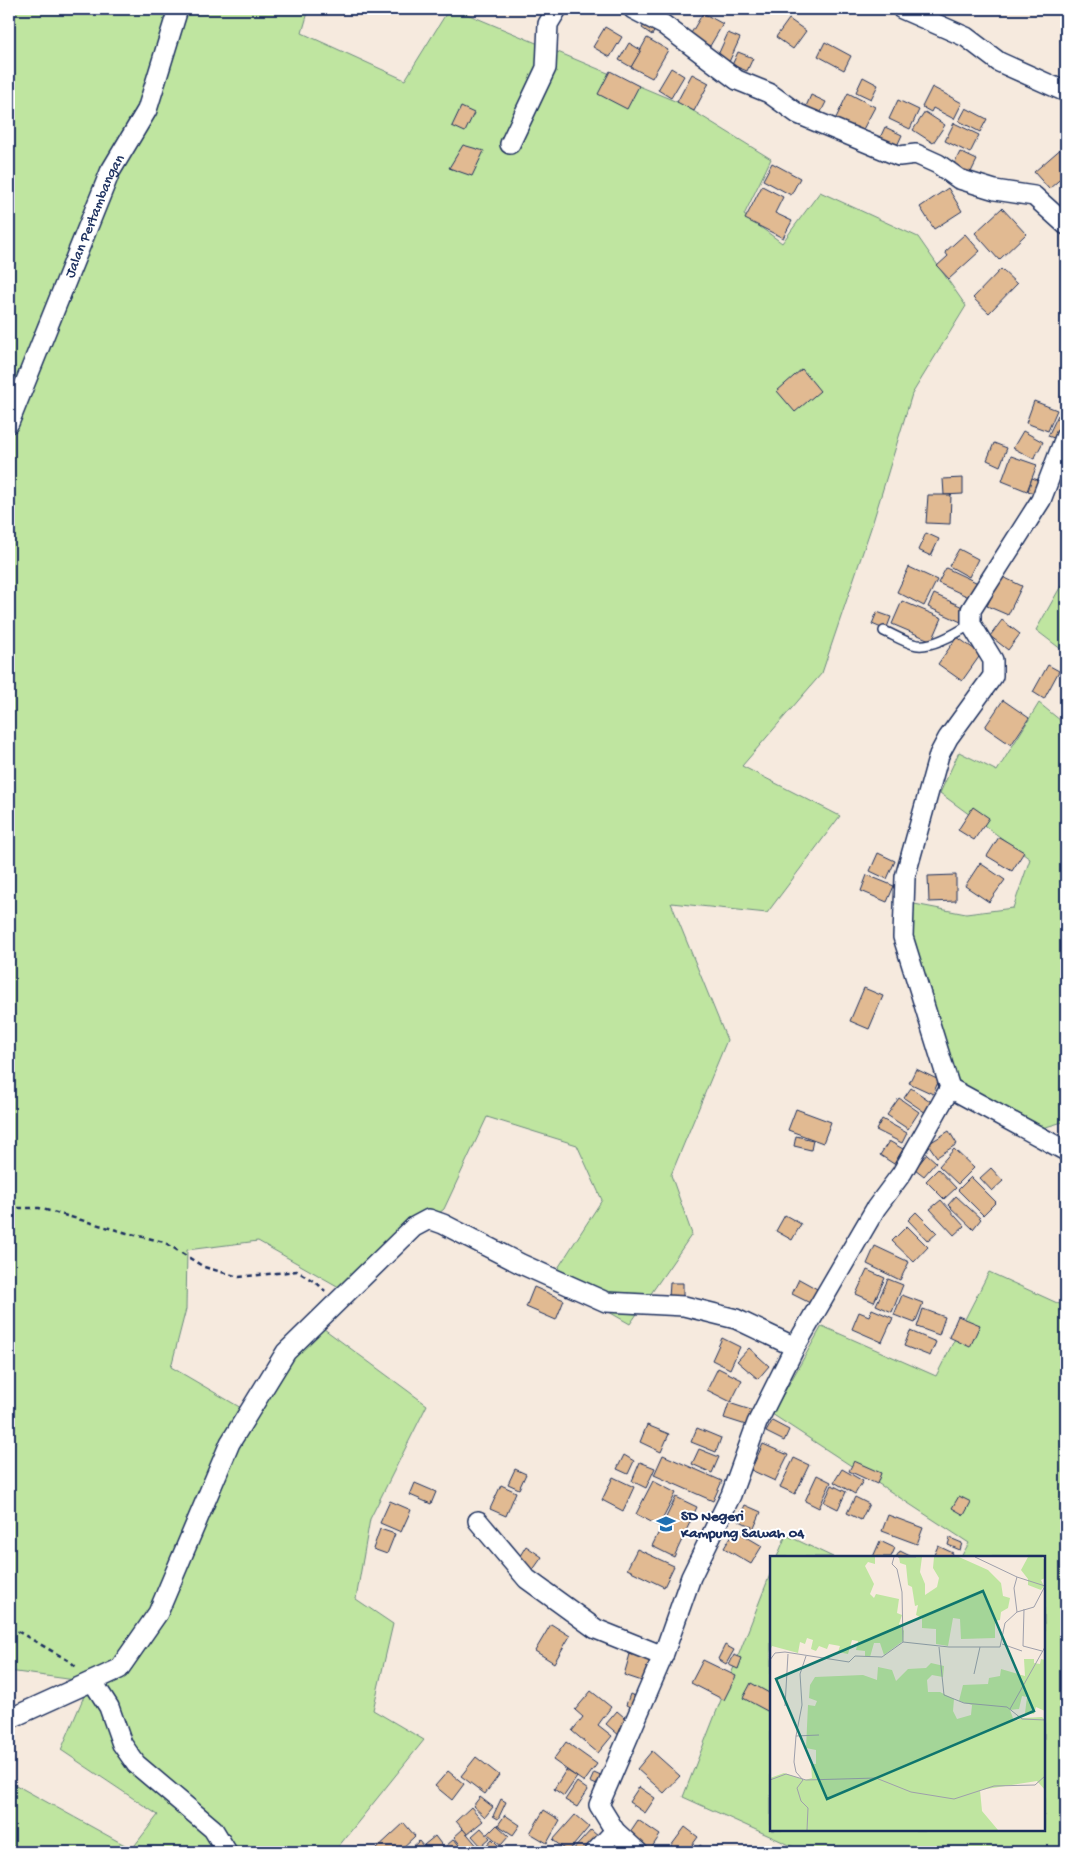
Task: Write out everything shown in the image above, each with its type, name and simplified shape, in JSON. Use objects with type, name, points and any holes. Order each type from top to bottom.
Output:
[{"type":"street","name":"Jalan Pertambangan","points":[[9,423],[110,172],[147,110],[178,9]]},
{"type":"street","points":[[510,144],[546,68],[548,24],[557,9]]},
{"type":"street","points":[[633,9],[664,25],[737,80],[769,93],[798,114],[899,156],[916,154],[938,164],[959,179],[995,190],[1034,196],[1066,225]]},
{"type":"street","points":[[902,9],[966,37],[999,62],[1066,92]]},
{"type":"street","points":[[1066,435],[1041,500],[971,610],[971,624],[992,660],[993,676],[948,738],[939,755],[905,877],[903,937],[950,1088],[1066,1151]]},
{"type":"street","points":[[638,1852],[615,1831],[599,1805],[663,1656],[691,1578],[732,1495],[757,1423],[795,1347],[876,1208],[902,1172],[950,1088]]},
{"type":"street","points":[[9,1719],[119,1669],[158,1613],[230,1443],[286,1352],[414,1226],[429,1219],[443,1224],[521,1264],[606,1302],[684,1306],[736,1319],[795,1347]]},
{"type":"street","points":[[478,1521],[527,1579],[596,1629],[663,1656]]},
{"type":"street","points":[[93,1682],[109,1707],[122,1744],[136,1764],[213,1829],[227,1852]]},
{"type":"street","points":[[595,1852],[615,1831]]},
{"type":"lane","points":[[884,631],[914,645],[926,646],[960,632],[971,624]]},
{"type":"path","points":[[9,1208],[39,1208],[164,1242],[204,1267],[239,1277],[297,1271],[318,1284],[337,1302]]},
{"type":"path","points":[[9,1628],[71,1662],[93,1682]]},
{"type":"green space","points":[[9,9],[309,9],[302,33],[405,80],[449,9],[455,9],[682,104],[771,159],[744,215],[782,243],[820,192],[918,237],[966,306],[912,394],[872,525],[822,673],[742,766],[840,816],[767,913],[671,903],[727,1040],[671,1175],[692,1234],[630,1324],[551,1279],[602,1200],[577,1145],[487,1117],[444,1209],[346,1291],[258,1241],[187,1250],[186,1309],[171,1367],[248,1412],[316,1323],[427,1405],[370,1519],[356,1599],[393,1624],[373,1710],[424,1740],[334,1852],[9,1852],[9,1794],[14,1784],[132,1849],[158,1815],[61,1750],[90,1682],[9,1671]]},
{"type":"green space","points":[[1066,577],[1066,653],[1036,630]]},
{"type":"green space","points":[[1039,703],[1066,725],[1066,1121],[1029,1132],[956,1091],[902,948],[904,902],[966,914],[1013,908],[1030,859],[940,793],[959,752],[997,771]]},
{"type":"green space","points":[[989,1272],[1066,1307],[1066,1852],[805,1852],[683,1797],[770,1575],[770,1831],[1045,1831],[1045,1556],[962,1556],[969,1543],[772,1414],[822,1326],[936,1376]]},
{"type":"green space","points":[[786,1535],[831,1556],[777,1556]]},
{"type":"building","points":[[703,13],[723,24],[710,46],[690,35]]},
{"type":"building","points":[[789,19],[806,31],[793,49],[776,37]]},
{"type":"building","points":[[647,20],[657,27],[652,35],[642,28]]},
{"type":"building","points":[[605,27],[622,37],[610,57],[593,47]]},
{"type":"building","points":[[728,33],[740,38],[729,62],[717,57]]},
{"type":"building","points":[[647,38],[668,50],[652,78],[631,67]]},
{"type":"building","points":[[825,42],[851,56],[844,70],[818,56]]},
{"type":"building","points":[[629,43],[641,50],[631,67],[619,60]]},
{"type":"building","points":[[738,52],[753,58],[747,71],[732,65]]},
{"type":"building","points":[[671,68],[684,76],[671,98],[658,90]]},
{"type":"building","points":[[610,71],[639,86],[627,109],[598,94]]},
{"type":"building","points":[[692,74],[709,83],[694,111],[677,102]]},
{"type":"building","points":[[863,77],[878,85],[871,99],[856,92]]},
{"type":"building","points":[[932,87],[962,103],[954,119],[933,108],[931,112],[922,107]]},
{"type":"building","points":[[848,93],[875,107],[860,135],[834,122]]},
{"type":"building","points":[[811,95],[826,102],[818,118],[804,111]]},
{"type":"building","points":[[898,100],[919,110],[910,129],[889,119]]},
{"type":"building","points":[[461,107],[474,113],[465,132],[452,126]]},
{"type":"building","points":[[966,108],[987,119],[980,132],[959,121]]},
{"type":"building","points":[[925,112],[945,125],[933,143],[913,130]]},
{"type":"building","points":[[954,123],[979,135],[970,153],[945,141]]},
{"type":"building","points":[[885,127],[902,135],[896,148],[879,140]]},
{"type":"building","points":[[463,145],[484,151],[472,176],[449,168]]},
{"type":"building","points":[[1064,146],[1066,150],[1066,174],[1049,189],[1034,172]]},
{"type":"building","points":[[960,152],[977,160],[970,174],[953,166]]},
{"type":"building","points":[[772,163],[800,178],[791,195],[763,180]]},
{"type":"building","points":[[762,186],[783,197],[775,213],[792,221],[783,238],[745,219]]},
{"type":"building","points":[[948,188],[962,211],[934,229],[920,207]]},
{"type":"building","points":[[1002,208],[1026,234],[999,260],[975,233]]},
{"type":"building","points":[[965,234],[980,251],[949,279],[937,266],[948,256],[945,252]]},
{"type":"building","points":[[1001,269],[1017,284],[989,313],[973,298]]},
{"type":"building","points":[[802,369],[820,391],[795,412],[777,391]]},
{"type":"building","points":[[1034,401],[1057,410],[1048,431],[1026,423]]},
{"type":"building","points":[[1058,415],[1066,419],[1057,439],[1048,436]]},
{"type":"building","points":[[1023,431],[1043,442],[1034,459],[1013,448]]},
{"type":"building","points":[[994,443],[1007,448],[1000,466],[987,460]]},
{"type":"building","points":[[1011,456],[1037,465],[1027,491],[1002,481]]},
{"type":"building","points":[[963,478],[963,494],[944,495],[943,479]]},
{"type":"building","points":[[1032,478],[1038,480],[1034,493],[1028,491]]},
{"type":"building","points":[[928,495],[951,495],[950,524],[926,523]]},
{"type":"building","points":[[926,533],[939,539],[931,556],[918,550]]},
{"type":"building","points":[[959,549],[978,559],[969,577],[949,566]]},
{"type":"building","points":[[909,567],[937,580],[924,606],[897,592]]},
{"type":"building","points":[[946,568],[978,583],[971,598],[938,583]]},
{"type":"building","points":[[1001,576],[1022,586],[1008,615],[987,606]]},
{"type":"building","points":[[934,594],[967,609],[961,622],[928,607]]},
{"type":"building","points":[[902,601],[942,618],[932,641],[892,624]]},
{"type":"building","points":[[877,612],[891,617],[886,630],[872,624]]},
{"type":"building","points":[[1002,620],[1020,634],[1008,650],[990,636]]},
{"type":"building","points":[[957,637],[981,654],[962,681],[938,664]]},
{"type":"building","points":[[1048,665],[1059,671],[1044,699],[1033,692]]},
{"type":"building","points":[[1003,700],[1029,718],[1011,745],[985,727]]},
{"type":"building","points":[[973,807],[989,818],[974,840],[958,830]]},
{"type":"building","points":[[999,837],[1024,852],[1012,871],[987,856]]},
{"type":"building","points":[[878,853],[895,861],[887,879],[870,871]]},
{"type":"building","points":[[980,863],[1005,880],[989,902],[965,886]]},
{"type":"building","points":[[867,875],[894,886],[887,902],[861,891]]},
{"type":"building","points":[[956,875],[956,901],[929,902],[928,876]]},
{"type":"building","points":[[864,988],[883,996],[869,1029],[850,1021]]},
{"type":"building","points":[[916,1069],[939,1080],[933,1094],[909,1083]]},
{"type":"building","points":[[911,1088],[933,1103],[926,1113],[904,1098]]},
{"type":"building","points":[[899,1098],[919,1112],[908,1129],[887,1115]]},
{"type":"building","points":[[796,1109],[831,1122],[823,1143],[788,1130]]},
{"type":"building","points":[[882,1119],[907,1133],[902,1143],[876,1130]]},
{"type":"building","points":[[949,1131],[957,1144],[937,1157],[928,1144]]},
{"type":"building","points":[[796,1136],[813,1140],[811,1150],[794,1146]]},
{"type":"building","points":[[889,1141],[903,1149],[894,1164],[880,1155]]},
{"type":"building","points":[[954,1149],[974,1168],[958,1184],[939,1166]]},
{"type":"building","points":[[927,1154],[936,1162],[924,1176],[915,1169]]},
{"type":"building","points":[[991,1168],[1003,1181],[992,1191],[980,1178]]},
{"type":"building","points":[[938,1169],[956,1188],[944,1199],[926,1181]]},
{"type":"building","points":[[971,1177],[996,1202],[983,1215],[958,1190]]},
{"type":"building","points":[[956,1196],[981,1219],[973,1229],[948,1205]]},
{"type":"building","points":[[941,1200],[964,1226],[954,1235],[930,1209]]},
{"type":"building","points":[[916,1212],[937,1233],[928,1241],[908,1220]]},
{"type":"building","points":[[785,1215],[801,1224],[792,1240],[776,1231]]},
{"type":"building","points":[[907,1226],[928,1247],[914,1262],[892,1241]]},
{"type":"building","points":[[875,1246],[909,1262],[900,1280],[867,1264]]},
{"type":"building","points":[[867,1270],[885,1278],[874,1302],[856,1294]]},
{"type":"building","points":[[799,1279],[819,1290],[812,1304],[792,1294]]},
{"type":"building","points":[[888,1279],[903,1285],[892,1312],[876,1305]]},
{"type":"building","points":[[670,1283],[683,1283],[683,1298],[669,1298]]},
{"type":"building","points":[[534,1287],[564,1300],[556,1320],[526,1307]]},
{"type":"building","points":[[902,1295],[923,1303],[915,1323],[894,1315]]},
{"type":"building","points":[[872,1309],[893,1318],[882,1342],[852,1329],[859,1312],[869,1316]]},
{"type":"building","points":[[923,1309],[945,1317],[939,1335],[917,1327]]},
{"type":"building","points":[[958,1316],[980,1325],[970,1347],[949,1337]]},
{"type":"building","points":[[910,1331],[936,1342],[930,1356],[904,1346]]},
{"type":"building","points":[[722,1338],[740,1347],[730,1369],[712,1360]]},
{"type":"building","points":[[749,1348],[769,1366],[758,1379],[737,1361]]},
{"type":"building","points":[[718,1368],[742,1380],[731,1402],[707,1390]]},
{"type":"building","points":[[729,1403],[754,1411],[749,1426],[724,1418]]},
{"type":"building","points":[[772,1421],[789,1430],[784,1441],[766,1432]]},
{"type":"building","points":[[647,1425],[669,1434],[661,1452],[640,1442]]},
{"type":"building","points":[[697,1428],[721,1438],[716,1452],[691,1442]]},
{"type":"building","points":[[763,1444],[788,1455],[775,1481],[751,1470]]},
{"type":"building","points":[[699,1449],[719,1457],[712,1473],[692,1464]]},
{"type":"building","points":[[624,1455],[634,1461],[628,1474],[617,1469]]},
{"type":"building","points":[[663,1455],[722,1481],[713,1501],[654,1475]]},
{"type":"building","points":[[794,1458],[809,1465],[795,1494],[780,1487]]},
{"type":"building","points":[[854,1461],[881,1473],[877,1484],[849,1471]]},
{"type":"building","points":[[640,1462],[655,1468],[646,1488],[632,1481]]},
{"type":"building","points":[[515,1469],[526,1474],[519,1489],[508,1484]]},
{"type":"building","points":[[842,1469],[863,1481],[855,1494],[834,1482]]},
{"type":"building","points":[[817,1475],[831,1482],[819,1508],[805,1501]]},
{"type":"building","points":[[613,1477],[634,1487],[623,1511],[602,1500]]},
{"type":"building","points":[[653,1481],[676,1493],[659,1526],[636,1514]]},
{"type":"building","points":[[415,1483],[436,1492],[431,1504],[410,1495]]},
{"type":"building","points":[[501,1485],[516,1492],[506,1516],[490,1509]]},
{"type":"building","points":[[832,1485],[846,1492],[838,1509],[824,1502]]},
{"type":"building","points":[[959,1496],[971,1502],[964,1515],[952,1508]]},
{"type":"building","points":[[676,1497],[697,1507],[674,1557],[652,1546]]},
{"type":"building","points":[[855,1497],[869,1504],[861,1520],[847,1513]]},
{"type":"building","points":[[390,1501],[411,1510],[401,1532],[380,1523]]},
{"type":"building","points":[[745,1505],[761,1512],[754,1528],[738,1520]]},
{"type":"building","points":[[888,1515],[923,1528],[917,1544],[882,1531]]},
{"type":"building","points":[[380,1529],[395,1534],[387,1554],[373,1549]]},
{"type":"building","points":[[735,1530],[762,1546],[751,1564],[724,1548]]},
{"type":"building","points":[[950,1538],[962,1543],[960,1550],[948,1545]]},
{"type":"building","points":[[880,1541],[895,1548],[891,1556],[873,1556]]},
{"type":"building","points":[[526,1546],[542,1557],[530,1574],[515,1564]]},
{"type":"building","points":[[938,1546],[953,1553],[952,1556],[933,1556]]},
{"type":"building","points":[[637,1549],[674,1566],[664,1587],[627,1569]]},
{"type":"building","points":[[900,1551],[910,1556],[897,1556]]},
{"type":"building","points":[[551,1624],[570,1636],[554,1663],[535,1651]]},
{"type":"building","points":[[725,1645],[734,1650],[726,1664],[718,1659]]},
{"type":"building","points":[[630,1654],[654,1661],[648,1683],[624,1675]]},
{"type":"building","points":[[734,1655],[742,1658],[738,1669],[729,1665]]},
{"type":"building","points":[[703,1660],[736,1676],[724,1700],[691,1683]]},
{"type":"building","points":[[751,1683],[770,1693],[770,1712],[743,1698]]},
{"type":"building","points":[[591,1691],[611,1707],[598,1725],[612,1736],[598,1753],[572,1731],[583,1717],[575,1710]]},
{"type":"building","points":[[630,1694],[641,1699],[636,1710],[626,1705]]},
{"type":"building","points":[[617,1711],[631,1723],[620,1736],[606,1724]]},
{"type":"building","points":[[566,1742],[597,1764],[584,1782],[553,1760]]},
{"type":"building","points":[[652,1751],[680,1776],[664,1793],[637,1769]]},
{"type":"building","points":[[476,1757],[499,1775],[485,1794],[461,1776]]},
{"type":"building","points":[[566,1770],[577,1777],[564,1796],[554,1789]]},
{"type":"building","points":[[448,1771],[464,1784],[452,1800],[435,1786]]},
{"type":"building","points":[[594,1773],[603,1777],[599,1786],[590,1782]]},
{"type":"building","points":[[577,1782],[588,1790],[577,1807],[565,1800]]},
{"type":"building","points":[[639,1787],[655,1798],[645,1813],[629,1802]]},
{"type":"building","points":[[480,1797],[493,1807],[485,1817],[473,1806]]},
{"type":"building","points":[[501,1799],[506,1802],[498,1819],[493,1816]]},
{"type":"building","points":[[471,1807],[483,1821],[467,1834],[456,1821]]},
{"type":"building","points":[[544,1810],[560,1820],[547,1843],[530,1833]]},
{"type":"building","points":[[505,1815],[520,1825],[513,1835],[498,1825]]},
{"type":"building","points":[[575,1815],[589,1827],[568,1852],[553,1840]]},
{"type":"building","points":[[638,1820],[660,1835],[650,1850],[628,1835]]},
{"type":"building","points":[[404,1823],[415,1836],[398,1852],[378,1852],[376,1849]]},
{"type":"building","points":[[497,1825],[509,1836],[501,1845],[488,1834]]},
{"type":"building","points":[[685,1827],[698,1837],[687,1852],[679,1852],[671,1846]]},
{"type":"building","points":[[481,1828],[490,1838],[481,1846],[472,1836]]},
{"type":"building","points":[[463,1829],[479,1848],[473,1852],[466,1852],[454,1837]]},
{"type":"building","points":[[591,1830],[600,1838],[588,1852],[571,1852]]},
{"type":"building","points":[[435,1836],[447,1852],[429,1852],[424,1845]]},
{"type":"building","points":[[454,1839],[463,1850],[460,1852],[452,1852],[446,1846]]},
{"type":"building","points":[[492,1839],[505,1852],[486,1852],[483,1849]]},
{"type":"building","points":[[610,1839],[625,1852],[598,1852]]},
{"type":"building","points":[[419,1841],[428,1852],[408,1851]]},
{"type":"building","points":[[700,1845],[710,1852],[695,1852]]},
{"type":"place","name":"SD Negeri Kampung Sawah 04","points":[[666,1524]]}]
